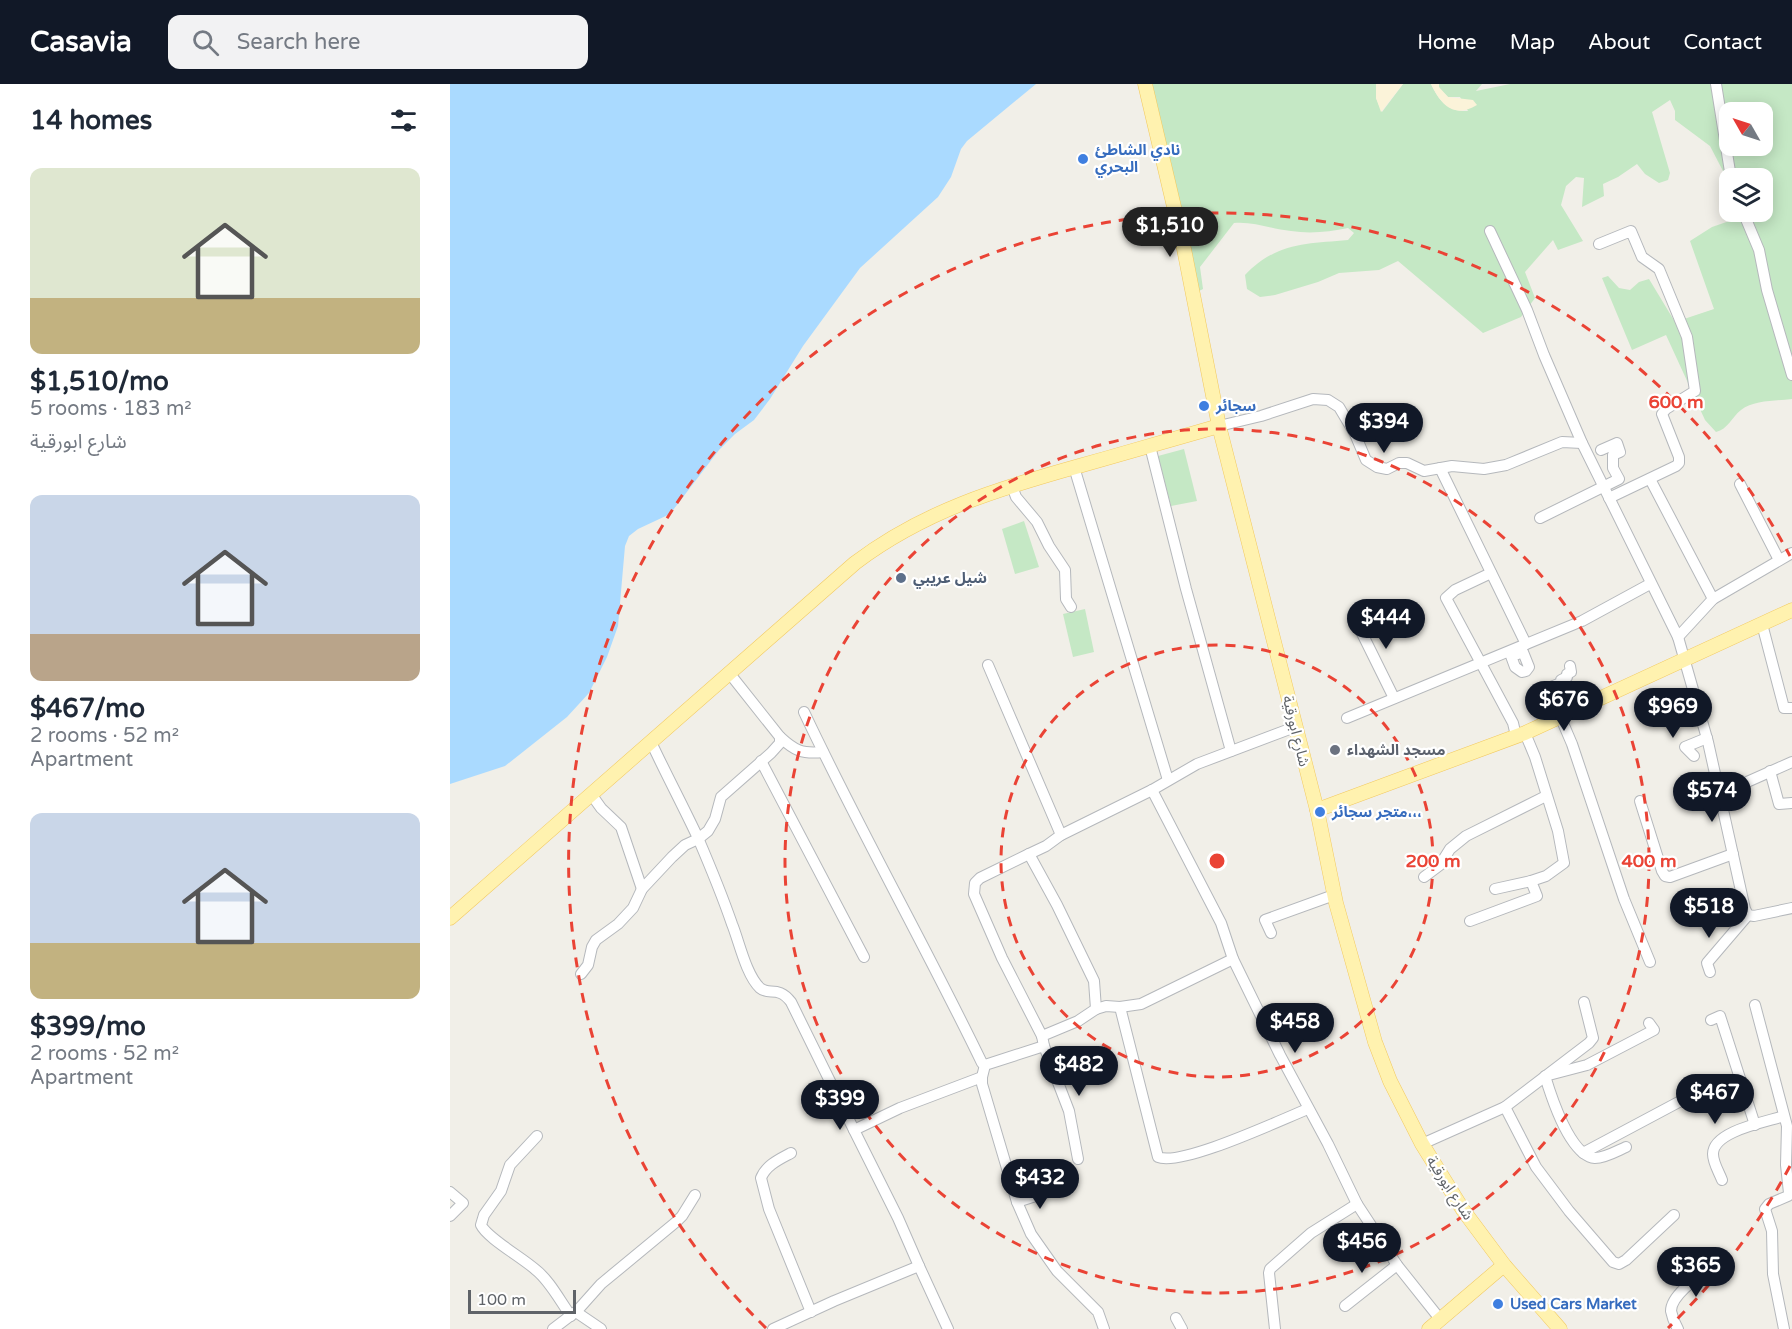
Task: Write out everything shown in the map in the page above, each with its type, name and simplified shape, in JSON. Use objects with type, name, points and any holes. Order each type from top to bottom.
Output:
[{"type":"main road","name":"شارع ابورقية","points":[[1145,84],[1184,249],[1219,426],[1317,810],[1334,895],[1374,1042],[1390,1081],[1422,1144],[1463,1210],[1504,1265],[1560,1329]]},
{"type":"main road","points":[[450,918],[877,546],[937,512],[1074,467],[1219,426]]},
{"type":"main road","points":[[1317,810],[1521,734],[1792,610]]},
{"type":"main road","points":[[1429,1329],[1504,1265]]},
{"type":"street","points":[[1716,84],[1729,168]]},
{"type":"street","points":[[1747,222],[1759,250],[1767,290],[1792,375]]},
{"type":"street","points":[[1490,231],[1527,310],[1582,443],[1678,637],[1707,738],[1741,894],[1748,915]]},
{"type":"street","points":[[1599,244],[1631,231],[1642,257],[1659,269],[1688,337],[1695,391],[1666,408],[1662,414],[1679,457],[1679,463],[1609,498]]},
{"type":"street","points":[[1219,426],[1261,416],[1313,399],[1328,400],[1339,407],[1355,434],[1366,460],[1377,467],[1387,469],[1399,463],[1407,463],[1424,471],[1452,466],[1484,469],[1513,463],[1562,442],[1582,443]]},
{"type":"street","points":[[1540,518],[1619,479],[1614,468],[1613,455],[1620,452],[1617,443],[1601,450]]},
{"type":"street","points":[[1150,446],[1186,589],[1232,751]]},
{"type":"street","points":[[1074,467],[1168,780]]},
{"type":"street","points":[[1440,468],[1526,644]]},
{"type":"street","points":[[1650,479],[1713,599]]},
{"type":"street","points":[[1740,484],[1779,560]]},
{"type":"street","points":[[1012,486],[1016,497],[1038,522],[1049,546],[1065,570],[1066,599],[1071,607]]},
{"type":"street","points":[[1678,637],[1713,599],[1792,553]]},
{"type":"street","points":[[1491,573],[1455,590],[1446,598],[1513,723],[1535,757],[1558,831],[1564,863],[1546,876],[1495,889]]},
{"type":"street","points":[[1347,718],[1480,662],[1510,653],[1582,621],[1650,584]]},
{"type":"street","points":[[1353,615],[1394,698]]},
{"type":"street","points":[[1762,624],[1784,708],[1792,708]]},
{"type":"street","points":[[988,665],[1061,835]]},
{"type":"street","points":[[1569,666],[1571,672],[1566,674],[1567,677],[1561,680],[1561,683],[1548,688],[1579,763],[1624,899],[1650,962]]},
{"type":"street","points":[[730,674],[792,748],[808,753],[823,752]]},
{"type":"street","points":[[804,712],[891,886],[985,1065]]},
{"type":"street","points":[[1078,1159],[1069,1111],[1043,1041],[1002,958],[974,894],[974,888],[980,878],[1046,846],[1061,835],[1152,790],[1197,764],[1295,727]]},
{"type":"street","points":[[581,974],[588,965],[596,940],[618,924],[633,909],[642,889],[672,857],[685,845],[708,831],[715,819],[722,797],[775,749],[780,742],[780,736]]},
{"type":"street","points":[[1694,756],[1685,747],[1707,738]]},
{"type":"street","points":[[651,742],[698,839],[746,964],[759,987],[778,991],[786,995],[791,1002],[898,1218],[948,1329]]},
{"type":"street","points":[[761,761],[864,957]]},
{"type":"street","points":[[1720,794],[1792,762]]},
{"type":"street","points":[[1770,771],[1779,804],[1792,803]]},
{"type":"street","points":[[1152,790],[1221,923],[1233,959],[1280,1055],[1357,1204],[1397,1265],[1440,1319]]},
{"type":"street","points":[[591,794],[601,808],[621,827],[642,889]]},
{"type":"street","points":[[1424,877],[1440,865],[1450,849],[1466,836],[1546,796]]},
{"type":"street","points":[[1640,801],[1665,876],[1670,877],[1733,854]]},
{"type":"street","points":[[1029,854],[1094,981],[1096,1009]]},
{"type":"street","points":[[1470,921],[1537,896],[1531,881]]},
{"type":"street","points":[[1705,911],[1741,894]]},
{"type":"street","points":[[1270,933],[1265,920],[1334,895]]},
{"type":"street","points":[[1748,915],[1754,916],[1792,908]]},
{"type":"street","points":[[1710,972],[1707,963],[1748,915]]},
{"type":"street","points":[[985,1065],[1043,1041],[1096,1009],[1106,1006],[1141,1004],[1233,959]]},
{"type":"street","points":[[1422,1144],[1505,1107],[1593,1038],[1584,1002]]},
{"type":"street","points":[[1755,1005],[1787,1125],[1786,1165],[1789,1193],[1788,1196],[1769,1204],[1765,1209],[1772,1231],[1773,1274],[1784,1329]]},
{"type":"street","points":[[1120,1007],[1158,1157],[1164,1160],[1174,1159],[1233,1140],[1308,1109]]},
{"type":"street","points":[[1711,1020],[1720,1016],[1755,1125]]},
{"type":"street","points":[[1545,1076],[1587,1065],[1654,1030],[1649,1023]]},
{"type":"street","points":[[985,1065],[982,1077],[1017,1202],[1031,1234],[1057,1271],[1098,1312],[1104,1329]]},
{"type":"street","points":[[1545,1076],[1554,1103],[1576,1146],[1583,1153],[1594,1158],[1626,1147]]},
{"type":"street","points":[[854,1130],[900,1108],[982,1077]]},
{"type":"street","points":[[1583,1153],[1690,1095]]},
{"type":"street","points":[[1505,1107],[1536,1167],[1569,1211],[1613,1262],[1619,1264],[1626,1260],[1674,1215]]},
{"type":"street","points":[[1722,1180],[1714,1161],[1714,1145],[1725,1135],[1784,1116]]},
{"type":"street","points":[[537,1137],[510,1165],[501,1191],[484,1215],[481,1225],[485,1233],[539,1272],[573,1314],[601,1329]]},
{"type":"street","points":[[791,1153],[772,1164],[762,1173],[761,1178],[769,1209],[811,1312]]},
{"type":"street","points":[[1017,1202],[1054,1190]]},
{"type":"street","points":[[450,1192],[463,1203],[450,1216]]},
{"type":"street","points":[[553,1329],[573,1314],[601,1284],[682,1216],[695,1195]]},
{"type":"street","points":[[1275,1329],[1270,1269],[1311,1233],[1357,1204]]},
{"type":"street","points":[[1346,1306],[1397,1265]]},
{"type":"street","points":[[773,1329],[919,1266]]},
{"type":"street","points":[[1678,1329],[1671,1311],[1673,1303],[1695,1279],[1707,1274],[1722,1273]]},
{"type":"street","points":[[1176,1317],[1182,1329]]},
{"type":"green space","points":[[1145,84],[1376,84],[1376,98],[1382,112],[1403,84],[1431,84],[1437,96],[1445,104],[1455,110],[1468,111],[1460,97],[1448,97],[1438,87],[1439,84],[1482,84],[1476,91],[1510,84],[1792,84],[1792,399],[1752,404],[1741,410],[1724,428],[1716,432],[1705,420],[1666,335],[1632,350],[1602,278],[1608,276],[1619,288],[1630,290],[1639,282],[1649,279],[1675,322],[1714,309],[1690,241],[1712,227],[1726,222],[1773,222],[1773,168],[1721,168],[1710,146],[1675,120],[1675,111],[1670,100],[1652,112],[1670,173],[1668,180],[1659,183],[1645,174],[1637,164],[1603,184],[1604,196],[1582,207],[1584,178],[1576,177],[1566,186],[1561,205],[1583,241],[1558,250],[1553,240],[1525,272],[1535,298],[1521,317],[1483,333],[1398,261],[1379,270],[1339,273],[1275,295],[1260,297],[1247,289],[1245,275],[1269,256],[1281,250],[1305,244],[1348,240],[1354,233],[1348,228],[1305,232],[1234,223],[1200,267],[1203,289],[1193,294]]},
{"type":"green space","points":[[1184,449],[1197,501],[1171,506],[1158,456]]},
{"type":"green space","points":[[1024,521],[1039,567],[1015,574],[1002,529]]},
{"type":"green space","points":[[1085,609],[1094,652],[1073,657],[1063,614]]},
{"type":"sand","points":[[1376,84],[1403,84],[1381,112],[1376,98]]},
{"type":"sand","points":[[1431,84],[1439,84],[1448,97],[1473,100],[1477,105],[1462,111],[1449,108],[1439,98]]},
{"type":"water","points":[[450,84],[1036,84],[967,141],[961,149],[951,177],[938,197],[860,268],[803,346],[754,420],[719,450],[670,514],[638,529],[629,536],[625,546],[618,626],[607,657],[589,693],[567,717],[505,766],[450,784]]},
{"type":"place","name":"نادي الشاطئ البحري","points":[[1083,159]]},
{"type":"place","name":"سجائر","points":[[1204,406]]},
{"type":"place","name":"شيل عريبي","points":[[901,578]]},
{"type":"place","name":"مسجد الشهداء","points":[[1335,750]]},
{"type":"place","name":"متجر سجائر،،،","points":[[1320,812]]},
{"type":"place","name":"Used Cars Market","points":[[1498,1304]]}]
